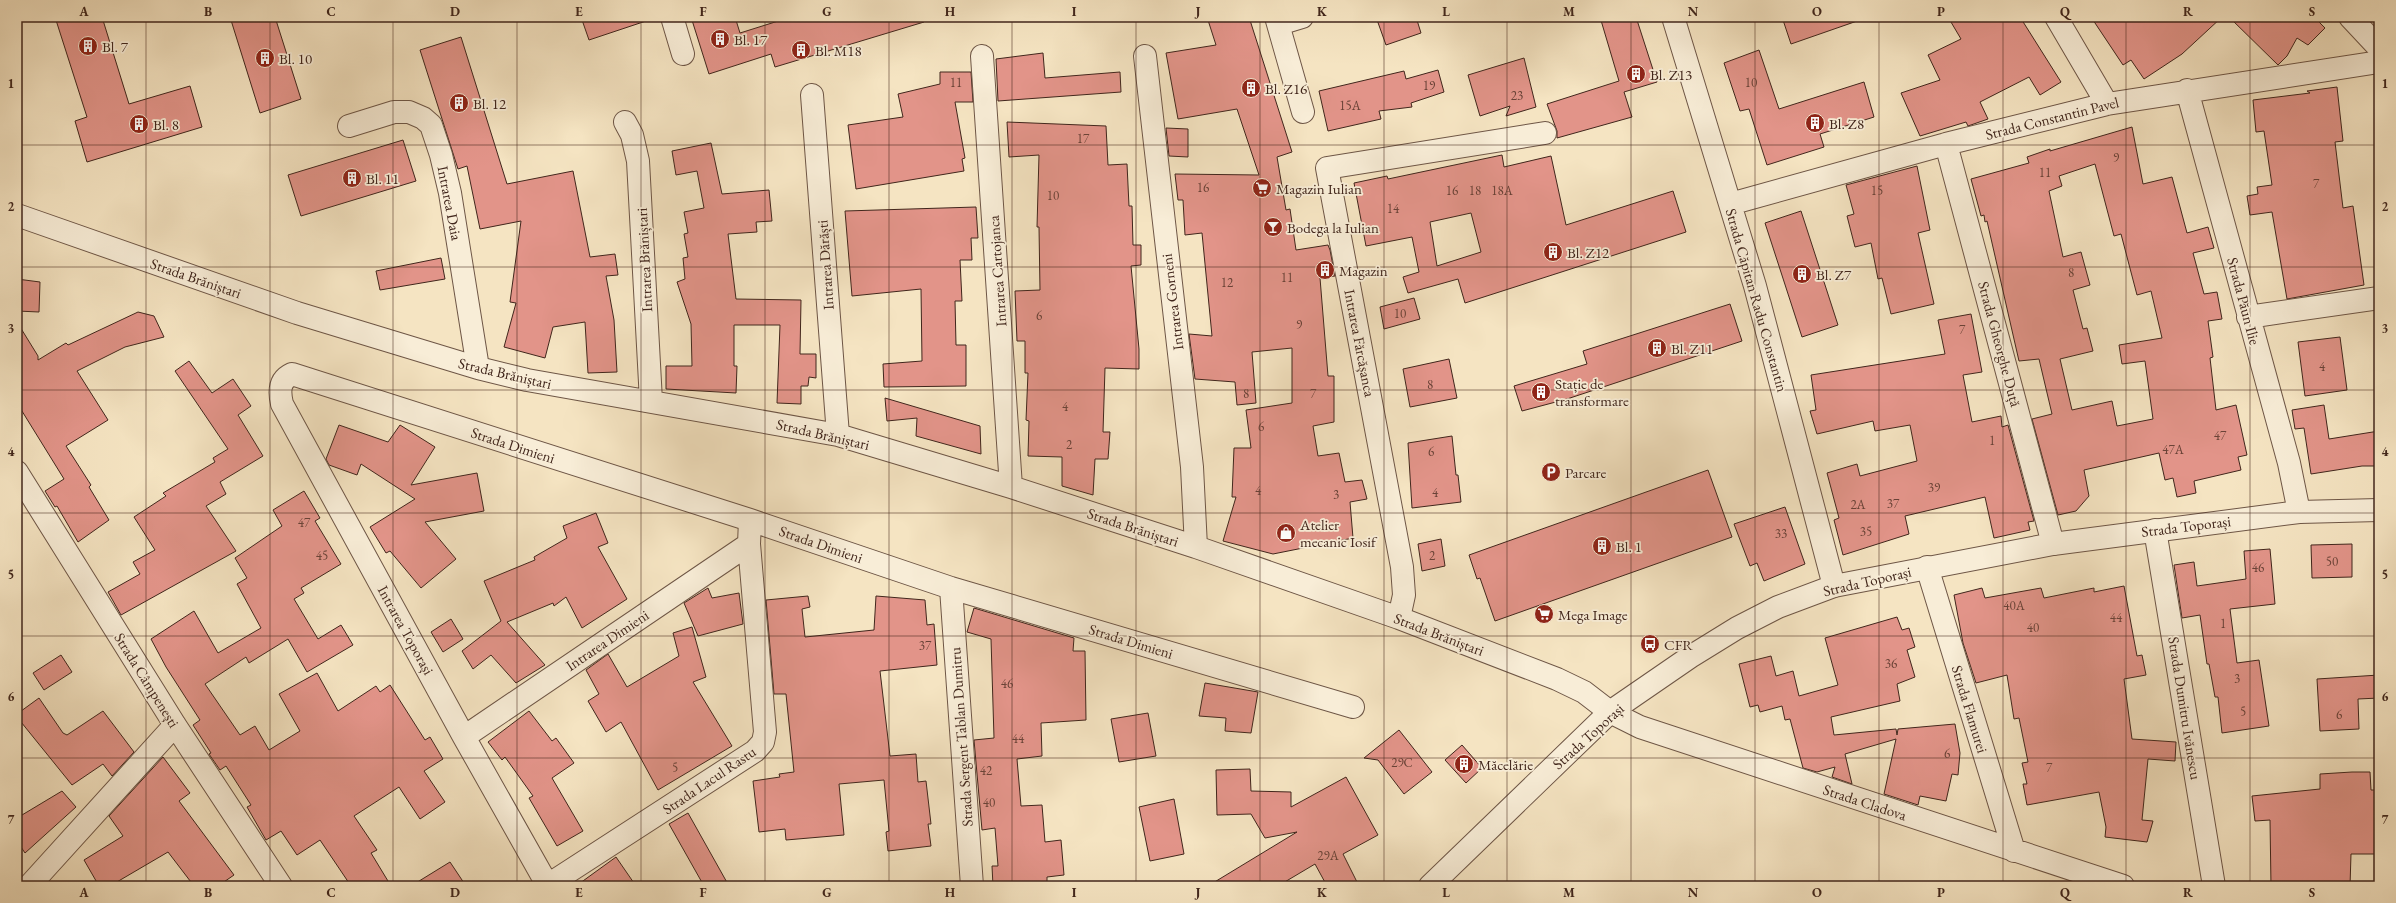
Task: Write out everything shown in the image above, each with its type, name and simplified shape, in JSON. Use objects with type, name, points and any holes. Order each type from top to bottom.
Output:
[{"type":"street","points":[[672,17],[683,54]]},
{"type":"street","points":[[1302,17],[1278,20],[1302,112]]},
{"type":"street","name":"Strada Căpitan Radu Constantin","points":[[1673,17],[1755,286],[1834,586]]},
{"type":"street","points":[[2056,17],[2107,104]]},
{"type":"street","points":[[2350,17],[2379,48]]},
{"type":"street","name":"Intrarea Cartojanca","points":[[982,56],[1012,487]]},
{"type":"street","name":"Intrarea Gorneni","points":[[1145,56],[1192,467],[1196,547]]},
{"type":"street","name":"Strada Constantin Pavel","points":[[1730,204],[1946,144],[2107,104],[2187,90],[2379,62]]},
{"type":"street","name":"Strada Păun Ilie","points":[[2187,90],[2289,463],[2299,512]]},
{"type":"street","name":"Intrarea Dărăști","points":[[812,95],[838,435]]},
{"type":"street","name":"Intrarea Daia","points":[[349,126],[394,112],[409,112],[423,118],[431,125],[441,155],[450,193],[478,368]]},
{"type":"street","name":"Intrarea Brăniștari","points":[[625,122],[634,141],[638,161],[651,401]]},
{"type":"street","name":"Intrarea Fărcășanca","points":[[1399,618],[1404,595],[1402,567],[1327,168],[1545,133]]},
{"type":"street","name":"Strada Gheorghe Duță","points":[[1946,144],[2054,544]]},
{"type":"street","name":"Strada Brăniștari","points":[[17,215],[297,313],[478,368],[527,380],[838,435],[1012,487],[1196,547],[1399,618],[1557,679],[1584,692],[1610,712]]},
{"type":"street","points":[[2248,317],[2379,298]]},
{"type":"street","name":"Strada Dimieni","points":[[292,374],[750,520],[951,588],[1353,707]]},
{"type":"street","name":"Intrarea Toporași","points":[[292,374],[285,377],[280,386],[282,404],[464,737],[548,885]]},
{"type":"street","name":"Strada Câmpenești","points":[[17,472],[175,725],[281,886]]},
{"type":"street","name":"Strada Toporași","points":[[1430,886],[1610,712],[1690,657],[1737,628],[1778,607],[1834,586],[1927,567],[2054,544],[2299,512],[2379,510]]},
{"type":"street","name":"Strada Lacul Rastu","points":[[548,885],[756,751],[763,742],[765,732],[749,544],[750,520]]},
{"type":"street","name":"Strada Dumitru Ivănescu","points":[[2155,530],[2214,886]]},
{"type":"street","name":"Intrarea Dimieni","points":[[464,737],[749,544]]},
{"type":"street","name":"Strada Flamurei","points":[[1927,567],[2014,851]]},
{"type":"street","name":"Strada Sergent Tablan Dumitru","points":[[951,588],[972,886]]},
{"type":"street","name":"Strada Cladova","points":[[1610,712],[1640,727],[2123,886]]},
{"type":"street","points":[[29,886],[175,725]]},
{"type":"building","points":[[55,17],[102,17],[129,104],[190,86],[202,127],[87,162],[75,121],[87,117]]},
{"type":"building","name":"Bl. 10","points":[[230,17],[275,17],[301,99],[260,113]]},
{"type":"building","points":[[581,17],[646,17],[646,21],[589,40]]},
{"type":"building","points":[[691,17],[735,17],[740,33],[791,17],[923,17],[924,22],[775,67],[771,54],[709,74]]},
{"type":"building","points":[[1207,17],[1249,17],[1292,152],[1277,157],[1286,210],[1290,209],[1296,250],[1328,245],[1330,250],[1335,276],[1320,278],[1328,376],[1334,376],[1334,422],[1313,426],[1318,456],[1339,453],[1345,482],[1362,480],[1367,499],[1350,502],[1353,538],[1273,554],[1223,541],[1236,497],[1232,497],[1234,448],[1251,448],[1246,410],[1292,403],[1292,348],[1252,352],[1256,403],[1237,405],[1235,382],[1195,379],[1189,334],[1212,336],[1202,233],[1185,235],[1183,200],[1178,200],[1175,174],[1259,175],[1237,109],[1178,119],[1166,53],[1216,45]]},
{"type":"building","points":[[1376,17],[1416,17],[1421,33],[1386,45]]},
{"type":"building","name":"Bl. Z13","points":[[1600,17],[1636,17],[1657,82],[1624,92],[1632,117],[1557,138],[1557,131],[1547,104],[1619,81]]},
{"type":"building","points":[[1782,17],[1859,17],[1860,20],[1791,44]]},
{"type":"building","points":[[1948,17],[2020,17],[2061,82],[2040,95],[2029,77],[1980,102],[1988,119],[1968,126],[1966,122],[1920,136],[1901,93],[1940,80],[1928,55],[1961,39]]},
{"type":"building","points":[[2091,17],[2222,17],[2182,54],[2144,79],[2131,60],[2123,65]]},
{"type":"building","points":[[2229,17],[2314,17],[2325,28],[2308,45],[2297,38],[2287,56],[2278,65]]},
{"type":"building","points":[[461,37],[507,184],[573,171],[590,257],[615,254],[618,275],[606,276],[614,320],[617,372],[588,373],[585,322],[553,327],[545,358],[504,347],[516,303],[510,302],[521,221],[480,229],[467,166],[458,169],[420,50]]},
{"type":"building","points":[[1759,50],[1779,109],[1864,82],[1874,117],[1820,134],[1824,147],[1767,165],[1749,109],[1740,111],[1724,63]]},
{"type":"building","points":[[1043,53],[1045,78],[1120,72],[1121,92],[998,101],[996,59]]},
{"type":"building","points":[[1524,58],[1536,107],[1506,116],[1510,106],[1480,116],[1468,75]]},
{"type":"building","points":[[1438,70],[1444,92],[1411,103],[1412,107],[1379,111],[1381,119],[1328,131],[1319,91],[1404,71],[1406,79]]},
{"type":"building","points":[[940,72],[971,72],[973,102],[955,102],[965,158],[962,159],[964,171],[856,189],[848,125],[903,117],[898,94],[940,84]]},
{"type":"building","points":[[2337,87],[2343,141],[2335,142],[2343,208],[2353,206],[2364,285],[2287,299],[2272,212],[2250,215],[2247,196],[2258,194],[2257,187],[2272,185],[2264,131],[2256,132],[2253,100],[2310,93],[2307,91]]},
{"type":"building","points":[[1007,122],[1106,126],[1108,165],[1127,164],[1129,206],[1132,206],[1133,245],[1141,245],[1141,265],[1131,266],[1139,349],[1139,369],[1105,368],[1103,432],[1110,432],[1108,459],[1095,459],[1093,495],[1062,486],[1062,457],[1028,456],[1029,421],[1026,420],[1028,373],[1025,373],[1025,341],[1017,341],[1015,291],[1040,290],[1039,227],[1037,227],[1039,155],[1009,157]]},
{"type":"building","points":[[2132,127],[2143,184],[2172,177],[2187,233],[2208,227],[2214,248],[2193,253],[2204,294],[2217,292],[2222,319],[2208,321],[2213,357],[2210,358],[2216,410],[2236,405],[2247,455],[2238,457],[2241,470],[2194,481],[2196,493],[2177,497],[2173,478],[2165,480],[2159,453],[2084,470],[2089,496],[2076,511],[2058,515],[2032,419],[2052,414],[2039,359],[2019,361],[1987,221],[1985,222],[1984,215],[1981,216],[1971,179],[2029,163],[2027,157],[2050,149],[2050,151]],"holes":[[[2095,164],[2114,236],[2121,234],[2137,295],[2151,291],[2162,338],[2119,345],[2122,364],[2145,361],[2153,419],[2117,426],[2112,401],[2072,410],[2060,359],[2093,351],[2087,328],[2083,329],[2073,290],[2090,285],[2081,252],[2063,257],[2049,191],[2062,186],[2059,176]]]},
{"type":"building","points":[[1166,128],[1188,129],[1188,157],[1169,156]]},
{"type":"building","name":"Bl. 11","points":[[403,140],[416,181],[301,216],[288,175]]},
{"type":"building","points":[[711,143],[722,194],[769,190],[772,221],[756,222],[757,232],[728,234],[736,299],[801,300],[800,354],[816,354],[816,378],[809,377],[808,386],[801,386],[801,404],[777,403],[780,325],[734,325],[734,366],[737,366],[736,393],[666,389],[666,366],[692,366],[691,324],[677,282],[685,279],[683,258],[688,257],[684,234],[688,233],[684,212],[704,208],[697,171],[676,175],[672,151]]},
{"type":"building","points":[[1502,155],[1504,167],[1551,156],[1566,225],[1673,191],[1686,232],[1465,303],[1458,279],[1408,293],[1403,277],[1419,272],[1412,237],[1366,246],[1354,183],[1387,176],[1388,179]],"holes":[[[1471,213],[1481,252],[1437,266],[1430,222]]]},
{"type":"building","points":[[1917,166],[1930,230],[1918,233],[1934,304],[1891,314],[1882,278],[1878,279],[1871,243],[1855,247],[1847,216],[1854,214],[1846,185]]},
{"type":"building","points":[[976,207],[978,238],[971,238],[972,260],[960,260],[962,301],[955,301],[956,345],[966,345],[966,386],[884,387],[883,364],[922,361],[921,289],[852,296],[845,211]]},
{"type":"building","name":"Bl. Z7","points":[[1801,211],[1838,325],[1802,337],[1765,223]]},
{"type":"building","points":[[441,258],[445,279],[380,290],[376,271]]},
{"type":"building","points":[[17,279],[40,282],[39,312],[17,311]]},
{"type":"building","points":[[1414,298],[1420,319],[1384,329],[1380,307]]},
{"type":"building","name":"Bl. Z11","points":[[1730,304],[1742,341],[1567,399],[1522,411],[1514,386],[1587,364],[1583,351]]},
{"type":"building","points":[[138,312],[154,316],[164,337],[125,347],[77,371],[108,420],[66,446],[91,485],[89,487],[109,520],[78,542],[57,506],[55,507],[45,491],[64,479],[17,403],[17,322],[38,356],[38,360],[66,343],[68,345]]},
{"type":"building","points":[[1971,314],[1982,372],[1963,375],[1972,422],[2001,416],[2002,427],[2008,425],[2034,521],[2028,522],[2030,530],[1994,538],[1985,497],[1905,516],[1909,534],[1843,555],[1834,520],[1839,518],[1827,473],[1857,464],[1860,476],[1917,461],[1910,425],[1875,431],[1873,421],[1817,434],[1810,411],[1816,410],[1811,375],[1945,354],[1938,320]]},
{"type":"building","points":[[2340,337],[2347,390],[2305,396],[2298,342]]},
{"type":"building","points":[[1449,359],[1457,398],[1410,407],[1403,369]]},
{"type":"building","points":[[189,361],[212,393],[233,379],[251,406],[238,415],[263,456],[220,482],[226,494],[206,506],[236,551],[121,615],[108,592],[140,574],[133,562],[155,550],[134,517],[166,496],[163,493],[215,462],[213,458],[228,449],[175,371]]},
{"type":"building","points":[[885,398],[980,426],[981,454],[916,436],[917,418],[887,421]]},
{"type":"building","points":[[2324,405],[2329,439],[2379,431],[2379,466],[2362,466],[2311,474],[2304,428],[2295,429],[2292,410]]},
{"type":"building","points":[[339,425],[388,442],[400,425],[435,447],[411,485],[477,473],[484,511],[425,522],[456,559],[421,588],[390,551],[386,553],[370,527],[415,499],[361,464],[357,475],[329,465],[326,459]]},
{"type":"building","points":[[1452,436],[1456,475],[1458,475],[1461,502],[1412,508],[1408,443]]},
{"type":"building","name":"Bl. 1","points":[[1708,470],[1732,537],[1495,621],[1480,578],[1477,579],[1469,555]]},
{"type":"building","points":[[304,491],[320,518],[315,521],[341,564],[301,588],[304,593],[294,599],[318,639],[341,625],[353,645],[307,672],[288,639],[249,663],[246,657],[205,684],[240,735],[255,726],[269,750],[300,731],[279,694],[317,673],[338,711],[376,686],[380,692],[390,685],[425,740],[430,737],[443,759],[424,771],[445,802],[420,819],[399,787],[354,816],[377,850],[371,853],[391,886],[351,886],[320,840],[297,855],[281,831],[266,840],[247,807],[251,805],[226,766],[220,770],[209,754],[211,753],[193,725],[200,720],[166,667],[151,639],[194,611],[218,653],[261,628],[237,584],[247,578],[235,558],[282,526],[273,510]]},
{"type":"building","points":[[1785,507],[1805,564],[1764,581],[1757,563],[1750,566],[1734,524]]},
{"type":"building","points":[[596,513],[608,543],[598,547],[627,599],[582,628],[566,597],[554,606],[553,603],[507,622],[545,665],[516,683],[491,655],[473,669],[462,651],[501,621],[484,581],[535,560],[534,557],[567,538],[563,526]]},
{"type":"building","points":[[1441,539],[1445,566],[1422,571],[1418,544]]},
{"type":"building","points":[[2352,544],[2352,577],[2312,578],[2311,545]]},
{"type":"building","points":[[2270,549],[2275,604],[2230,609],[2237,663],[2259,660],[2269,726],[2222,733],[2218,697],[2215,697],[2209,664],[2207,664],[2200,615],[2182,618],[2174,565],[2194,562],[2197,586],[2246,579],[2244,551]]},
{"type":"building","points":[[2124,586],[2137,656],[2142,655],[2146,675],[2124,679],[2132,739],[2176,742],[2175,761],[2148,759],[2142,820],[2153,821],[2147,842],[2105,837],[2106,827],[2099,792],[2027,805],[2023,784],[2027,784],[2022,763],[2028,762],[2019,718],[2014,719],[2007,675],[1976,683],[1963,643],[1954,595],[1982,588],[1985,598],[2041,588],[2044,598],[2094,588],[2094,592]]},
{"type":"building","points":[[708,588],[712,598],[739,593],[743,624],[698,636],[684,603]]},
{"type":"building","points":[[808,596],[810,607],[802,609],[805,637],[874,630],[876,596],[925,600],[927,625],[934,624],[937,665],[880,671],[890,756],[916,754],[918,782],[926,781],[931,824],[928,824],[931,846],[888,851],[886,832],[889,831],[884,780],[839,784],[844,835],[786,840],[785,829],[759,832],[753,781],[780,777],[779,774],[794,772],[786,694],[774,694],[766,600]]},
{"type":"building","points":[[974,608],[1074,638],[1073,651],[1085,651],[1086,720],[1041,723],[1042,756],[1017,759],[1021,806],[1042,805],[1045,842],[1061,840],[1064,875],[1047,877],[1047,886],[993,886],[992,866],[998,866],[995,828],[982,830],[974,740],[994,738],[991,639],[967,632]]},
{"type":"building","points":[[1897,617],[1902,630],[1909,628],[1915,647],[1907,650],[1915,677],[1897,684],[1900,701],[1831,717],[1834,735],[1896,729],[1897,735],[1898,729],[1955,724],[1960,753],[1958,775],[1952,774],[1946,801],[1920,796],[1918,805],[1884,794],[1896,739],[1845,754],[1852,784],[1832,777],[1835,767],[1817,772],[1803,768],[1790,719],[1785,720],[1782,706],[1760,712],[1758,705],[1750,707],[1739,664],[1771,656],[1776,676],[1793,671],[1799,696],[1838,685],[1825,638]]},
{"type":"building","points":[[451,619],[463,639],[443,652],[431,632]]},
{"type":"building","points":[[692,627],[706,677],[693,682],[732,746],[658,790],[621,722],[606,732],[588,701],[599,694],[586,670],[608,654],[627,687],[679,656],[673,633]]},
{"type":"building","points":[[61,655],[72,672],[44,690],[33,673]]},
{"type":"building","points":[[2379,675],[2379,698],[2358,699],[2359,729],[2320,731],[2317,679]]},
{"type":"building","points":[[1205,683],[1258,692],[1251,733],[1225,731],[1226,718],[1199,716]]},
{"type":"building","points":[[39,698],[63,733],[67,735],[103,711],[134,752],[112,776],[103,764],[72,785],[17,717],[17,714]]},
{"type":"building","points":[[529,711],[552,741],[556,738],[574,763],[552,778],[583,831],[557,846],[529,798],[533,796],[505,757],[502,760],[488,742]]},
{"type":"building","points":[[1148,713],[1156,756],[1119,762],[1111,719]]},
{"type":"building","points":[[1399,730],[1432,772],[1404,794],[1378,760],[1364,758]]},
{"type":"building","name":"Măcelărie","points":[[1462,745],[1482,768],[1466,783],[1445,760]]},
{"type":"building","points":[[163,757],[190,793],[179,801],[234,875],[218,886],[194,886],[168,852],[110,886],[99,886],[84,860],[123,836],[109,816]]},
{"type":"building","points":[[1250,769],[1251,791],[1291,792],[1291,807],[1346,777],[1378,835],[1343,854],[1359,886],[1327,886],[1315,864],[1278,886],[1208,886],[1297,832],[1265,838],[1251,814],[1217,815],[1216,770]]},
{"type":"building","points":[[2370,772],[2371,790],[2379,790],[2379,854],[2351,854],[2350,886],[2271,886],[2270,820],[2255,821],[2252,796],[2320,789],[2320,774]]},
{"type":"building","points":[[62,791],[76,807],[25,853],[17,841],[17,818]]},
{"type":"building","points":[[1174,799],[1184,854],[1150,861],[1139,807]]},
{"type":"building","points":[[688,813],[729,886],[704,886],[669,824]]},
{"type":"building","points":[[616,857],[636,886],[576,886]]},
{"type":"building","points":[[450,862],[466,886],[411,886]]},
{"type":"place","name":"Bl. 17","points":[[720,39]]},
{"type":"place","name":"Bl. 7","points":[[88,46]]},
{"type":"place","name":"Bl. M18","points":[[801,50]]},
{"type":"place","name":"Bl. 10","points":[[265,58]]},
{"type":"place","name":"Bl. Z13","points":[[1636,74]]},
{"type":"place","name":"Bl. Z16","points":[[1251,88]]},
{"type":"place","name":"Bl. 12","points":[[459,103]]},
{"type":"place","name":"Bl. Z8","points":[[1815,123]]},
{"type":"place","name":"Bl. 8","points":[[139,124]]},
{"type":"place","name":"Bl. 11","points":[[352,178]]},
{"type":"place","name":"Magazin Iulian","points":[[1262,188]]},
{"type":"place","name":"Bodega la Iulian","points":[[1273,227]]},
{"type":"place","name":"Bl. Z12","points":[[1553,252]]},
{"type":"place","name":"Magazin","points":[[1325,270]]},
{"type":"place","name":"Bl. Z7","points":[[1802,274]]},
{"type":"place","name":"Bl. Z11","points":[[1657,348]]},
{"type":"place","name":"Stație de transformare","points":[[1541,392]]},
{"type":"place","name":"Parcare","points":[[1551,472]]},
{"type":"place","name":"Atelier mecanic Iosif","points":[[1286,533]]},
{"type":"place","name":"Bl. 1","points":[[1602,546]]},
{"type":"place","name":"Mega Image","points":[[1544,614]]},
{"type":"place","name":"CFR","points":[[1650,644]]},
{"type":"place","name":"Măcelărie","points":[[1464,764]]}]
